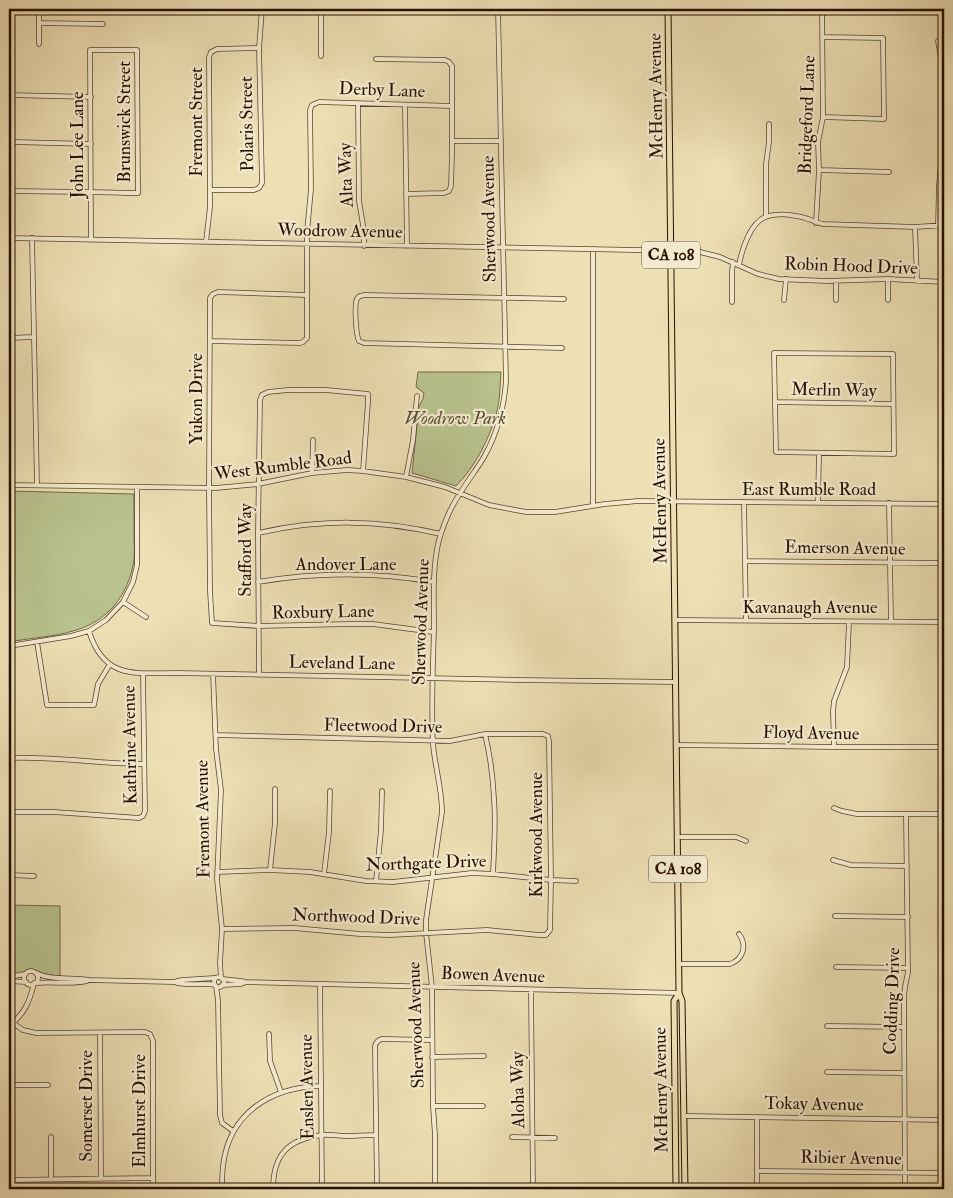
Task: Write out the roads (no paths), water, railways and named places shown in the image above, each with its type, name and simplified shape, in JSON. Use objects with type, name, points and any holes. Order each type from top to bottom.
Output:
[{"type":"main road","name":"McHenry Avenue","points":[[668,9],[679,993],[682,1001],[685,1189]]},
{"type":"main road","name":"McHenry Avenue","points":[[676,1189],[674,1001],[679,993]]},
{"type":"street","points":[[39,9],[39,44]]},
{"type":"street","name":"Polaris Street","points":[[210,190],[254,190],[259,188],[262,183],[259,48],[262,9]]},
{"type":"street","points":[[321,9],[321,56]]},
{"type":"street","name":"Sherwood Avenue","points":[[435,1189],[432,987],[426,934],[426,920],[442,812],[442,795],[433,741],[434,582],[441,534],[450,511],[485,456],[491,443],[500,420],[505,395],[505,298],[498,9]]},
{"type":"street","name":"Bridgeford Lane","points":[[816,223],[819,170],[818,142],[823,118],[822,9]]},
{"type":"street","points":[[39,23],[102,24]]},
{"type":"street","points":[[822,37],[884,38],[884,119],[823,118]]},
{"type":"street","points":[[944,40],[938,41],[944,91]]},
{"type":"street","name":"Fremont Street","points":[[206,242],[210,207],[209,56],[216,49],[259,48]]},
{"type":"street","name":"Brunswick Street","points":[[90,50],[137,50],[138,193],[92,192]]},
{"type":"street","name":"John Lee Lane","points":[[90,50],[91,240]]},
{"type":"street","points":[[376,59],[445,60],[450,62],[452,66],[451,186],[444,193],[406,194]]},
{"type":"street","points":[[9,95],[91,97]]},
{"type":"street","name":"Derby Lane","points":[[307,244],[307,219],[311,189],[310,110],[312,105],[318,102],[452,106]]},
{"type":"street","name":"Alta Way","points":[[358,104],[359,201],[364,231],[364,246]]},
{"type":"street","points":[[406,105],[406,246]]},
{"type":"street","points":[[766,216],[766,164],[769,124]]},
{"type":"street","points":[[938,226],[938,198],[942,172],[944,134]]},
{"type":"street","points":[[452,141],[501,141]]},
{"type":"street","points":[[14,142],[91,144]]},
{"type":"street","points":[[819,170],[889,172]]},
{"type":"street","points":[[9,191],[92,192]]},
{"type":"street","points":[[739,265],[743,248],[750,233],[759,221],[770,215],[794,215],[816,223],[915,227],[944,226]]},
{"type":"street","points":[[915,227],[917,281]]},
{"type":"street","name":"Woodrow Avenue","points":[[9,238],[671,251]]},
{"type":"street","points":[[32,238],[37,486]]},
{"type":"street","points":[[210,341],[300,343],[305,340],[308,335],[307,244]]},
{"type":"street","points":[[593,249],[593,506]]},
{"type":"street","name":"Robin Hood Drive","points":[[671,251],[707,254],[733,262],[758,274],[786,279],[888,279],[943,282]]},
{"type":"street","points":[[732,302],[733,262]]},
{"type":"street","points":[[784,300],[786,279]]},
{"type":"street","points":[[888,279],[888,300]]},
{"type":"street","points":[[836,280],[836,300]]},
{"type":"street","points":[[943,282],[944,348]]},
{"type":"street","name":"Yukon Drive","points":[[212,624],[209,488],[210,300],[212,295],[218,292],[307,295]]},
{"type":"street","points":[[562,348],[364,343],[357,338],[356,301],[362,295],[564,299]]},
{"type":"street","points":[[9,338],[33,338]]},
{"type":"street","points":[[774,353],[893,354],[894,454],[776,452],[775,402],[774,353]]},
{"type":"street","name":"Stafford Way","points":[[259,675],[258,484],[260,400],[262,395],[268,392],[307,390],[368,394],[363,471]]},
{"type":"street","points":[[406,477],[413,440],[417,396]]},
{"type":"street","name":"Merlin Way","points":[[775,402],[893,404]]},
{"type":"street","points":[[312,473],[313,440]]},
{"type":"street","points":[[818,502],[819,454]]},
{"type":"street","name":"West Rumble Road","points":[[9,485],[209,488],[258,484],[333,470],[363,471],[406,477],[460,493],[501,508],[526,512],[555,512],[631,501],[674,502]]},
{"type":"street","points":[[9,646],[71,636],[89,631],[106,620],[123,602],[133,582],[137,565],[137,487]]},
{"type":"street","name":"East Rumble Road","points":[[674,502],[944,504]]},
{"type":"street","points":[[744,502],[746,620]]},
{"type":"street","points":[[889,503],[891,621]]},
{"type":"street","points":[[258,533],[316,523],[352,522],[389,524],[441,534]]},
{"type":"street","name":"Emerson Avenue","points":[[745,561],[944,563]]},
{"type":"street","name":"Andover Lane","points":[[258,582],[306,576],[346,574],[394,576],[434,582]]},
{"type":"street","points":[[123,602],[146,618]]},
{"type":"street","name":"Kavanaugh Avenue","points":[[675,620],[944,622]]},
{"type":"street","points":[[834,747],[834,701],[848,667],[849,622]]},
{"type":"street","name":"Roxbury Lane","points":[[212,624],[258,626],[373,624],[434,632]]},
{"type":"street","name":"Leveland Lane","points":[[89,631],[97,651],[110,664],[126,672],[142,674],[676,682]]},
{"type":"street","points":[[37,642],[47,705],[94,705],[98,684],[110,664]]},
{"type":"street","name":"Kathrine Avenue","points":[[9,812],[54,812],[139,818],[143,816],[145,812],[142,674]]},
{"type":"street","name":"Fremont Avenue","points":[[213,674],[221,790],[218,872],[222,929],[219,978]]},
{"type":"street","points":[[943,747],[944,684]]},
{"type":"street","points":[[486,734],[492,774],[495,824],[492,874]]},
{"type":"street","name":"Fleetwood Drive","points":[[216,735],[433,741],[458,740],[486,734],[542,734],[548,736]]},
{"type":"street","name":"Kirkwood Avenue","points":[[548,736],[551,880],[550,930],[548,934]]},
{"type":"street","name":"Floyd Avenue","points":[[677,745],[943,747]]},
{"type":"street","points":[[9,758],[144,764]]},
{"type":"street","points":[[270,870],[276,817],[275,790]]},
{"type":"street","points":[[324,874],[329,832],[330,791]]},
{"type":"street","points":[[376,881],[380,844],[382,791]]},
{"type":"street","points":[[834,808],[857,814],[944,814]]},
{"type":"street","name":"Codding Drive","points":[[905,1189],[904,997],[908,968],[906,814]]},
{"type":"street","points":[[678,837],[736,837],[746,841]]},
{"type":"street","points":[[833,860],[851,865],[907,866]]},
{"type":"street","name":"Northgate Drive","points":[[218,872],[270,870],[310,872],[366,881],[393,882],[472,873],[576,881]]},
{"type":"street","points":[[9,875],[34,876]]},
{"type":"street","points":[[835,916],[908,917]]},
{"type":"street","name":"Northwood Drive","points":[[222,929],[294,928],[375,935],[486,930],[543,936],[548,934]]},
{"type":"street","points":[[679,964],[734,963],[740,958],[743,951],[743,942],[739,934]]},
{"type":"street","points":[[836,967],[908,968]]},
{"type":"street","points":[[9,979],[30,971],[49,978],[89,980]]},
{"type":"street","points":[[9,1026],[27,1006],[38,979],[36,973]]},
{"type":"street","points":[[25,974],[24,977],[30,996]]},
{"type":"street","points":[[218,1000],[224,983],[219,978],[214,982],[218,1000],[220,1115],[222,1123],[234,1131]]},
{"type":"street","name":"Bowen Avenue","points":[[174,982],[219,978],[246,982],[679,993]]},
{"type":"street","points":[[9,979],[32,984],[89,980]]},
{"type":"street","name":"Bowen Avenue","points":[[89,980],[174,982],[215,986],[246,982]]},
{"type":"street","name":"Enslen Avenue","points":[[320,984],[322,1189]]},
{"type":"street","name":"Aloha Way","points":[[531,990],[533,1189]]},
{"type":"street","points":[[13,1022],[23,1030],[36,1033],[100,1033]]},
{"type":"street","points":[[827,1026],[904,1027]]},
{"type":"street","name":"Elmhurst Drive","points":[[100,1033],[145,1032],[150,1034],[153,1041],[152,1189]]},
{"type":"street","name":"Somerset Drive","points":[[100,1033],[101,1178]]},
{"type":"street","points":[[269,1034],[270,1061],[281,1092]]},
{"type":"street","points":[[377,1189],[376,1043],[382,1039],[432,1040]]},
{"type":"street","points":[[432,1057],[484,1056]]},
{"type":"street","points":[[827,1072],[904,1074]]},
{"type":"street","points":[[9,1085],[48,1085]]},
{"type":"street","points":[[222,1189],[223,1165],[228,1144],[234,1131],[254,1107],[281,1092],[300,1087],[321,1086]]},
{"type":"street","points":[[433,1106],[484,1106]]},
{"type":"street","name":"Tokay Avenue","points":[[684,1116],[944,1120]]},
{"type":"street","points":[[757,1117],[758,1189]]},
{"type":"street","points":[[273,1189],[274,1171],[279,1158],[290,1146],[297,1142],[322,1135],[376,1135]]},
{"type":"street","points":[[51,1137],[51,1179]]},
{"type":"street","points":[[512,1137],[555,1138]]},
{"type":"street","name":"Ribier Avenue","points":[[757,1171],[944,1174]]},
{"type":"street","points":[[9,1180],[152,1178]]},
{"type":"park label","name":"Woodrow Park","points":[[455,418]]}]
